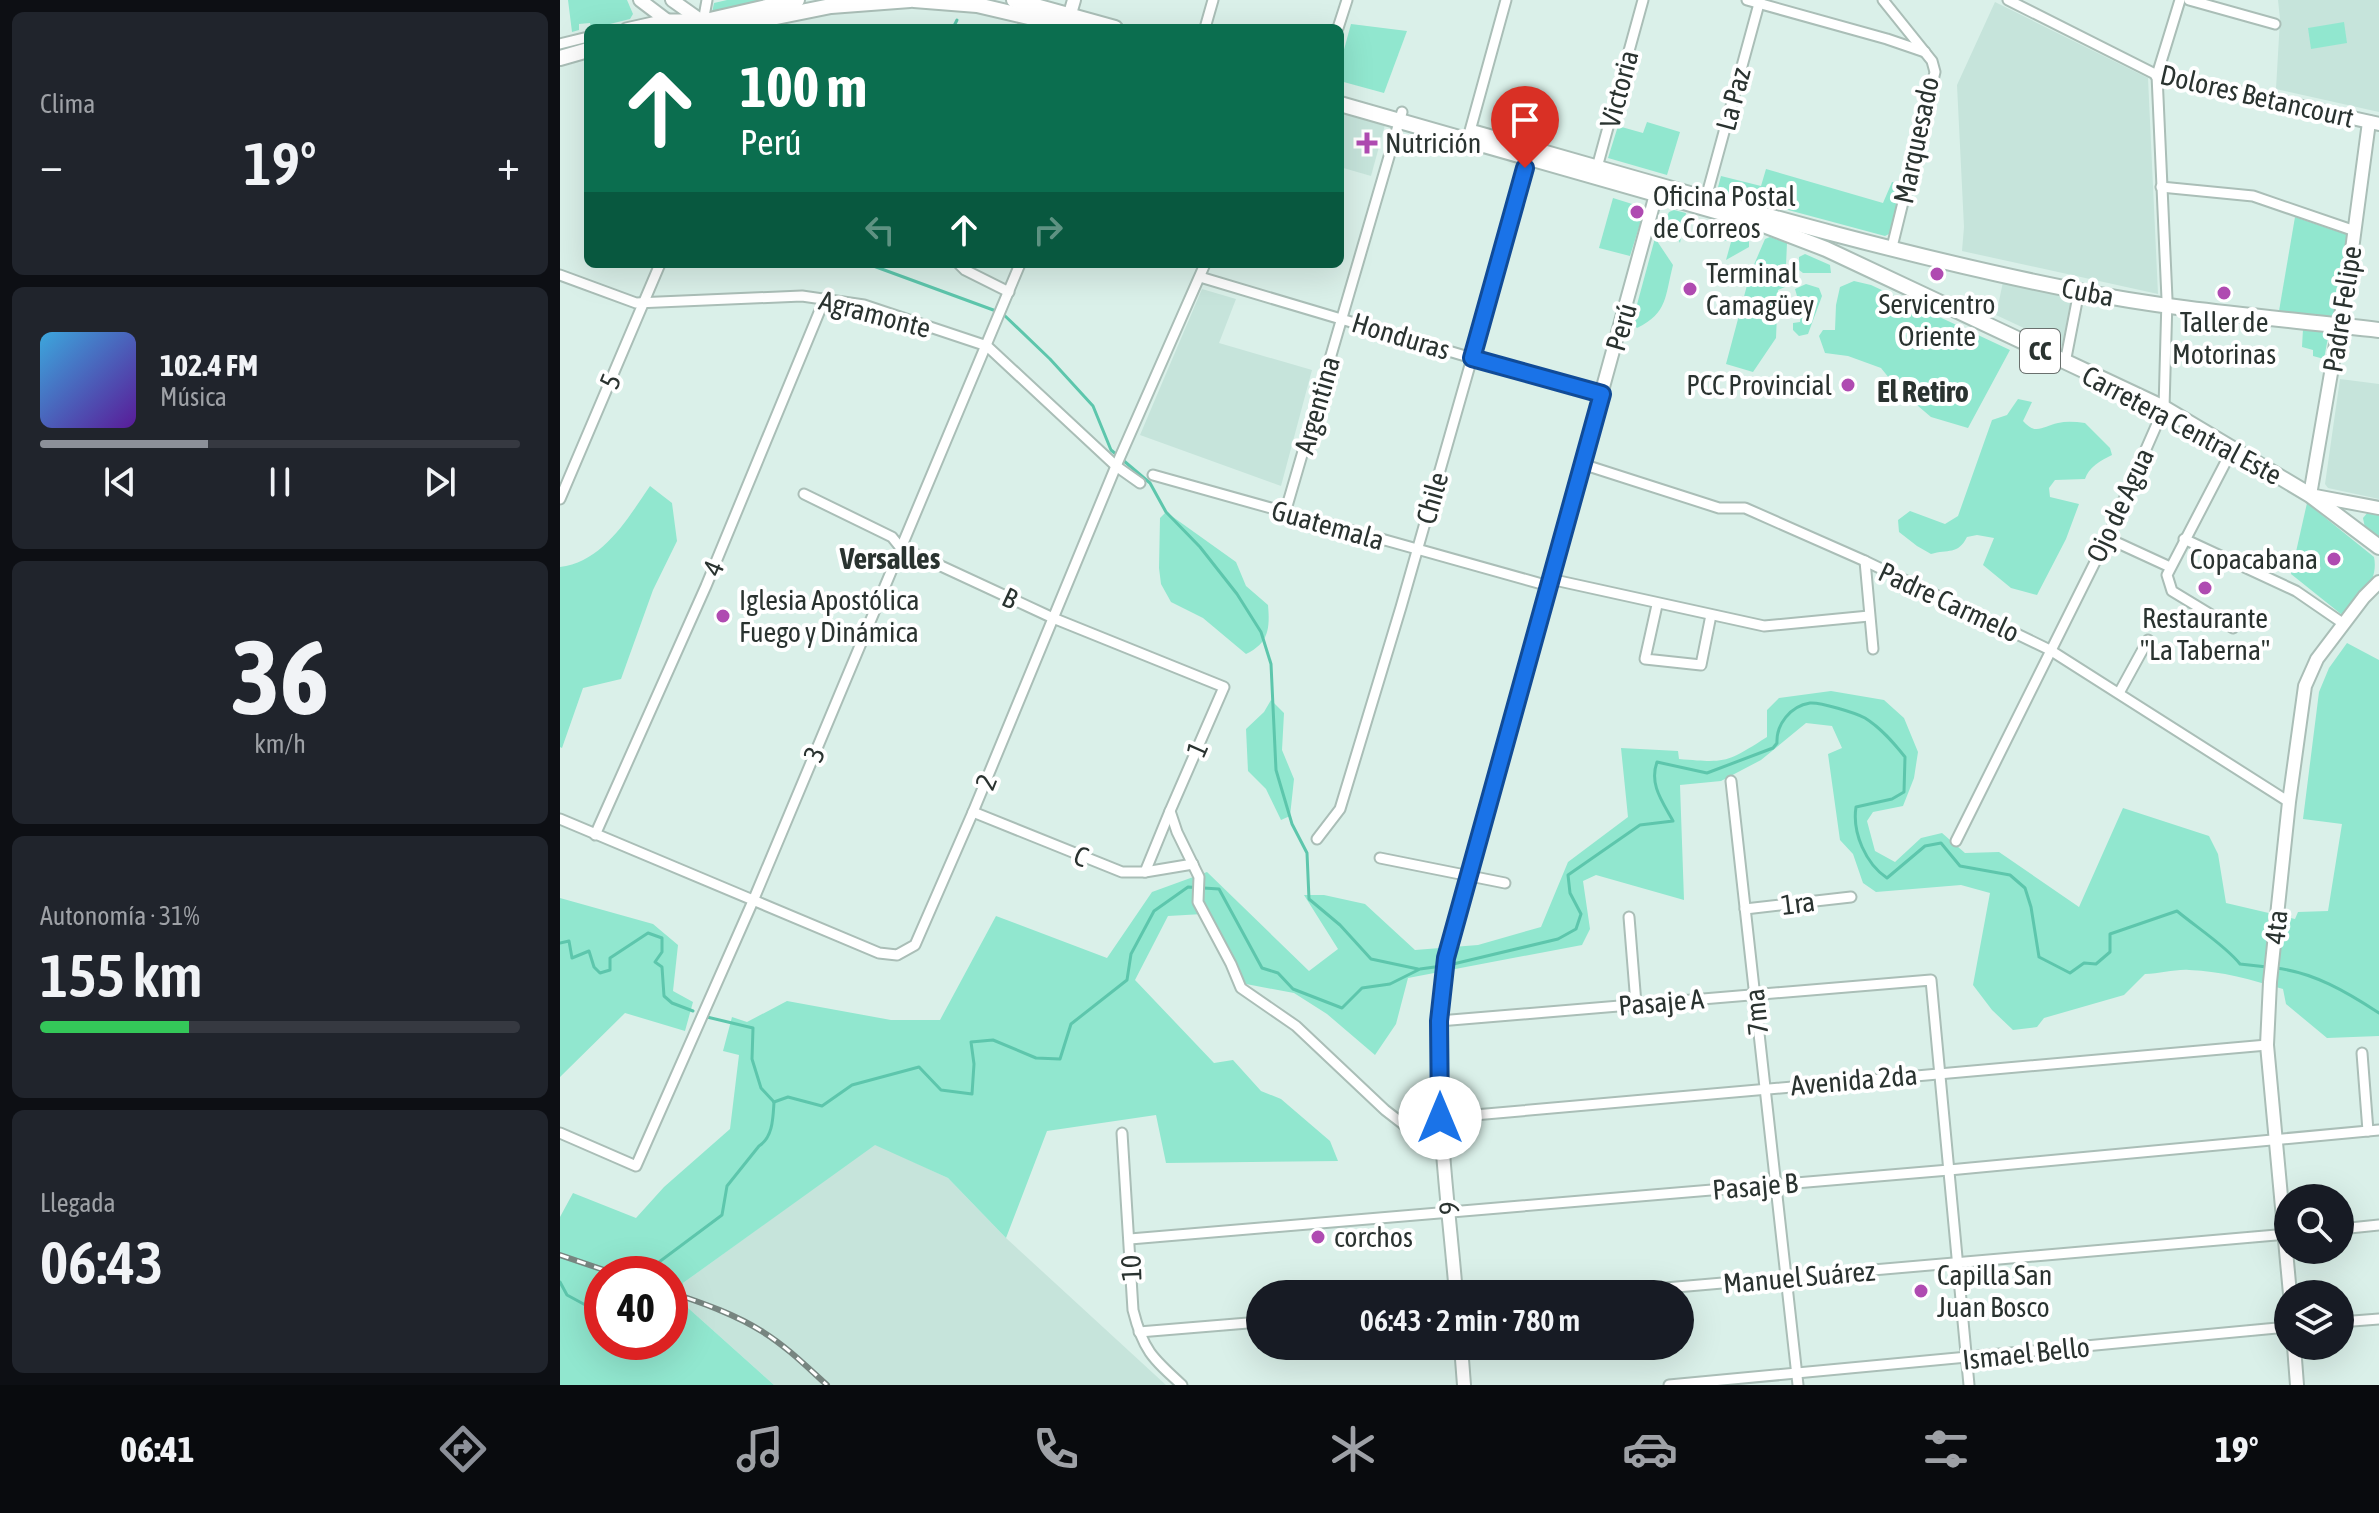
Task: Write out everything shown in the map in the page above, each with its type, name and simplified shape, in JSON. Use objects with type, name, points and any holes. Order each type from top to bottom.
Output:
[{"type":"main road","points":[[755,19],[797,0]]},
{"type":"main road","points":[[703,23],[755,19],[812,4],[912,0],[938,0],[1070,23]]},
{"type":"main road","points":[[1014,0],[1070,23]]},
{"type":"main road","points":[[560,58],[584,51]]},
{"type":"main road","points":[[560,66],[584,61]]},
{"type":"main road","name":"Carretera Central Este","points":[[1344,97],[1400,117]]},
{"type":"main road","name":"Carretera Central Este","points":[[1344,105],[1400,117],[1596,172],[1656,195],[1761,224],[1826,249],[2164,408],[2310,495],[2378,549]]},
{"type":"main road","name":"Carretera Central Este","points":[[1656,195],[1706,198],[1802,225]]},
{"type":"main road","name":"Cuba","points":[[1802,225],[2079,291],[2166,307],[2379,330]]},
{"type":"main road","points":[[1826,249],[1831,232]]},
{"type":"main road","points":[[1844,259],[1849,237]]},
{"type":"street","points":[[672,0],[703,23],[707,0]]},
{"type":"street","points":[[1070,23],[1074,0]]},
{"type":"street","points":[[1206,24],[1213,0]]},
{"type":"street","points":[[1339,24],[1347,0]]},
{"type":"street","points":[[1469,136],[1506,0]]},
{"type":"street","name":"Victoria","points":[[1596,172],[1643,0]]},
{"type":"street","points":[[1747,0],[1925,52]]},
{"type":"street","name":"Marquesado","points":[[1883,0],[1932,61],[1935,72],[1892,247]]},
{"type":"street","name":"Dolores Betancourt","points":[[2008,0],[2157,75],[2374,123]]},
{"type":"street","name":"Ojo de Agua","points":[[1956,841],[2107,538],[2164,408],[2166,307],[2157,75],[2180,0]]},
{"type":"street","points":[[2189,0],[2275,24]]},
{"type":"street","points":[[643,24],[645,2]]},
{"type":"street","points":[[645,2],[671,24]]},
{"type":"street","name":"La Paz","points":[[1706,198],[1760,2]]},
{"type":"street","points":[[560,44],[584,38]]},
{"type":"street","name":"Argentina","points":[[1285,513],[1400,117]]},
{"type":"street","name":"Padre Felipe","points":[[2310,495],[2374,123]]},
{"type":"street","name":"Chile","points":[[1317,839],[1340,809],[1417,551],[1529,154]]},
{"type":"street","points":[[2161,187],[2253,196],[2355,231]]},
{"type":"street","name":"Perú","points":[[1442,979],[1656,195]]},
{"type":"street","name":"5","points":[[560,499],[658,268]]},
{"type":"street","points":[[963,268],[1009,292]]},
{"type":"street","name":"3","points":[[560,1133],[636,1166],[753,901],[1018,268]]},
{"type":"street","name":"2","points":[[560,819],[879,953],[897,955],[915,945],[1116,466],[1203,268]]},
{"type":"street","name":"Agramonte","points":[[560,275],[636,303],[802,296],[825,298],[864,305],[987,346],[1116,466],[1140,483]]},
{"type":"street","name":"Honduras","points":[[1200,277],[1602,394]]},
{"type":"street","points":[[2065,363],[2079,291]]},
{"type":"street","name":"4","points":[[595,835],[706,586],[825,298]]},
{"type":"street","points":[[2233,448],[2167,575],[2172,591],[2233,628]]},
{"type":"street","name":"Padre Carmelo","points":[[1582,464],[1719,508],[1745,508],[1865,561],[2050,650],[2289,802]]},
{"type":"street","name":"Guatemala","points":[[1153,475],[1417,551],[1657,605],[1764,626],[1869,616]]},
{"type":"street","name":"B","points":[[804,494],[892,537],[900,547],[1053,618],[1224,687]]},
{"type":"street","points":[[2310,495],[2379,508]]},
{"type":"street","points":[[2107,538],[2170,567]]},
{"type":"street","points":[[2184,539],[2296,591],[2344,624]]},
{"type":"street","points":[[1865,561],[1873,649]]},
{"type":"street","name":"4ta","points":[[2280,1184],[2267,1045],[2270,982],[2305,686],[2317,659],[2378,580]]},
{"type":"street","points":[[1657,605],[1645,659],[1701,665],[1711,615]]},
{"type":"street","points":[[2119,693],[2148,640]]},
{"type":"street","name":"1","points":[[1145,872],[1224,687]]},
{"type":"street","name":"7ma","points":[[1731,781],[1798,1385]]},
{"type":"street","points":[[1170,811],[1200,883],[1198,902],[1241,988],[1296,1026],[1385,1110],[1443,1155]]},
{"type":"street","name":"C","points":[[973,812],[1122,872],[1145,872],[1193,864]]},
{"type":"street","points":[[1380,858],[1505,883]]},
{"type":"street","name":"1ra","points":[[1745,909],[1851,897]]},
{"type":"street","points":[[1629,917],[1636,1004]]},
{"type":"street","name":"9","points":[[1442,979],[1440,1118],[1455,1280]]},
{"type":"street","name":"Pasaje A","points":[[1439,1021],[1931,980],[1940,1073]]},
{"type":"street","name":"Avenida 2da","points":[[1440,1118],[2267,1045]]},
{"type":"street","points":[[2362,1053],[2368,1131]]},
{"type":"street","points":[[1940,1073],[1969,1385]]},
{"type":"street","name":"Pasaje B","points":[[1130,1239],[1949,1170],[2379,1130]]},
{"type":"street","name":"10","points":[[1122,1133],[1133,1310],[1151,1357],[1182,1385]]},
{"type":"street","points":[[2354,1228],[2379,1225]]},
{"type":"street","name":"Manuel Suárez","points":[[1694,1286],[2274,1235]]},
{"type":"street","points":[[2354,1321],[2379,1319]]},
{"type":"street","points":[[1139,1332],[1246,1323]]},
{"type":"street","name":"Ismael Bello","points":[[1669,1385],[2274,1328]]},
{"type":"street","points":[[1462,1360],[1464,1385]]},
{"type":"street","points":[[2295,1360],[2297,1385]]},
{"type":"shaded area","points":[[2278,0],[2379,0],[2379,112],[2276,89],[2280,19]]},
{"type":"shaded area","points":[[1995,2],[2148,78],[2158,294],[1962,251],[1964,227],[1957,85]]},
{"type":"shaded area","points":[[1344,114],[1385,125],[1371,176],[1344,168]]},
{"type":"shaded area","points":[[2003,282],[2072,298],[2062,346],[1996,315]]},
{"type":"shaded area","points":[[1202,289],[1236,299],[1219,343],[1312,370],[1281,486],[1140,435]]},
{"type":"shaded area","points":[[2340,379],[2379,384],[2379,499],[2328,488],[2325,484]]},
{"type":"shaded area","points":[[875,1144],[948,1178],[1006,1238],[1166,1385],[774,1385],[688,1308],[688,1279]]},
{"type":"green space","points":[[568,0],[627,0],[633,14],[630,19],[610,24],[579,24],[579,30],[572,32]]},
{"type":"green space","points":[[770,0],[712,13],[714,3]]},
{"type":"green space","points":[[2344,22],[2347,43],[2311,49],[2308,28]]},
{"type":"green space","points":[[1351,24],[1407,31],[1384,93],[1344,82],[1344,49]]},
{"type":"green space","points":[[1647,122],[1680,132],[1667,175],[1608,158],[1618,126],[1643,133]]},
{"type":"green space","points":[[1766,169],[1883,203],[1892,182],[1903,184],[1889,234],[1885,236],[1717,191],[1721,176],[1761,186]]},
{"type":"green space","points":[[1613,198],[1645,208],[1630,256],[1599,248]]},
{"type":"green space","points":[[1674,210],[1686,213],[1680,243],[1666,218]]},
{"type":"green space","points":[[2295,217],[2348,235],[2336,317],[2279,311]]},
{"type":"green space","points":[[1708,220],[1749,232],[1749,247],[1726,260],[1731,242],[1705,235]]},
{"type":"green space","points":[[1770,237],[1787,243],[1785,287],[1778,290],[1776,338],[1753,372],[1726,364],[1750,274],[1765,239]]},
{"type":"green space","points":[[1655,238],[1673,265],[1660,310],[1637,328],[1632,323]]},
{"type":"green space","points":[[1805,254],[1830,265],[1831,273],[1803,273],[1799,270],[1799,257]]},
{"type":"green space","points":[[1854,281],[1871,285],[2010,350],[1968,428],[1931,417],[1898,389],[1881,368],[1848,356],[1825,353],[1819,336],[1823,330],[1835,330],[1840,287]]},
{"type":"green space","points":[[1806,284],[1819,288],[1822,296],[1808,334],[1799,336],[1793,330],[1793,323],[1800,322],[1802,298],[1797,296],[1795,289]]},
{"type":"green space","points":[[2303,329],[2329,332],[2324,359],[2313,356],[2313,350],[2302,347]]},
{"type":"green space","points":[[2018,399],[2032,402],[2023,421],[2028,426],[2040,429],[2065,422],[2085,423],[2110,448],[2112,455],[2092,468],[2085,479],[2055,480],[2049,488],[2050,497],[2079,504],[2066,539],[2037,595],[2011,588],[1983,565],[1994,538],[1967,537],[1956,549],[1931,554],[1899,532],[1898,520],[1910,511],[1945,524],[1958,516],[1992,420],[2007,415]]},
{"type":"green space","points":[[650,486],[672,503],[677,541],[653,590],[621,679],[583,688],[562,748],[560,567],[589,557],[602,548]]},
{"type":"green space","name":"Copacabana","points":[[2307,503],[2374,557],[2371,582],[2346,618],[2291,574]]},
{"type":"green space","points":[[1166,512],[1236,562],[1246,586],[1268,605],[1266,634],[1254,650],[1246,654],[1203,618],[1171,602],[1161,584],[1159,568],[1160,518]]},
{"type":"green space","points":[[2368,512],[2379,512],[2379,540],[2365,528],[2363,518]]},
{"type":"green space","points":[[2347,643],[2379,660],[2379,1036],[2327,1038],[2286,1004],[2283,989],[2225,974],[2184,970],[2145,974],[2124,995],[2044,1018],[2037,1027],[2013,1030],[1992,1010],[1973,985],[1990,893],[1961,885],[1876,892],[1863,883],[1853,854],[1840,840],[1828,754],[1842,748],[1832,726],[1806,723],[1761,760],[1721,781],[1680,785],[1684,900],[1596,875],[1583,881],[1590,929],[1582,945],[1408,978],[1396,1024],[1375,1055],[1327,1014],[1294,993],[1246,984],[1203,914],[1168,916],[1135,980],[1214,1063],[1233,1060],[1261,1091],[1281,1099],[1330,1141],[1338,1161],[1166,1163],[1156,1115],[1047,1131],[1006,1238],[948,1178],[875,1145],[688,1279],[688,1256],[584,1256],[584,1360],[688,1360],[688,1308],[774,1385],[560,1385],[560,1217],[573,1193],[636,1218],[664,1187],[730,1129],[739,1055],[723,1051],[732,1017],[747,1022],[787,1001],[891,1020],[940,1020],[996,916],[1107,958],[1152,892],[1207,872],[1309,971],[1338,949],[1304,895],[1324,895],[1365,904],[1415,950],[1478,945],[1541,927],[1568,862],[1628,817],[1621,748],[1678,751],[1679,759],[1726,759],[1767,737],[1767,710],[1779,698],[1831,691],[1884,700],[1904,718],[1918,752],[1914,778],[1903,806],[1873,812],[1867,821],[1875,851],[1895,862],[1921,838],[1942,833],[1965,853],[1999,852],[2079,907],[2123,808],[2209,836],[2218,854],[2226,903],[2295,919],[2298,912],[2328,911],[2342,824],[2303,819],[2319,692],[2329,668]]},
{"type":"green space","points":[[1271,700],[1284,713],[1282,750],[1294,779],[1290,816],[1281,820],[1266,789],[1248,771],[1246,729],[1264,712]]},
{"type":"green space","points":[[560,898],[653,924],[678,945],[673,991],[693,1002],[685,1031],[625,1013],[560,1077]]},
{"type":"waterway","points":[[955,24],[957,20]]},
{"type":"waterway","points":[[879,268],[996,311]]},
{"type":"waterway","points":[[1003,314],[1093,406],[1111,450],[1150,483],[1166,512],[1200,547],[1237,594],[1261,632],[1271,664],[1276,770],[1292,824],[1307,853],[1309,899],[1340,925],[1371,959],[1418,969]]},
{"type":"waterway","points":[[1449,965],[1558,939],[1576,929],[1581,914],[1570,893],[1568,875],[1640,825],[1673,821],[1656,785],[1657,762],[1707,773],[1773,748],[1786,717],[1796,708],[1810,703],[1838,708],[1865,718],[1905,757],[1904,792],[1892,799],[1856,807],[1856,827],[1862,847],[1873,865],[1887,878],[1925,846],[1941,843],[1960,866],[2010,875],[2025,888],[2039,957],[2070,973],[2084,963],[2096,964],[2110,952],[2110,934],[2177,911],[2240,964],[2267,967]]},
{"type":"waterway","points":[[774,1102],[788,1097],[822,1106],[852,1085],[919,1067],[941,1090],[972,1094],[974,1064],[971,1042],[993,1040],[1036,1058],[1060,1059],[1071,1024],[1127,980],[1131,954],[1154,911],[1188,887],[1219,889],[1262,968],[1278,973],[1293,989],[1342,1008],[1362,988],[1390,984],[1420,969],[1442,966]]},
{"type":"waterway","points":[[560,943],[569,941],[572,958],[589,951],[594,967],[600,973],[610,970],[610,958],[648,933],[662,938],[662,952],[655,962],[662,967],[664,996],[672,1003],[693,1011]]},
{"type":"waterway","points":[[2275,968],[2316,978],[2379,1013]]},
{"type":"waterway","points":[[707,1017],[753,1028],[752,1059],[761,1088],[774,1102]]},
{"type":"waterway","points":[[667,1256],[722,1215],[727,1186],[770,1132],[774,1102]]},
{"type":"waterway","points":[[560,1282],[567,1295],[584,1304]]},
{"type":"railway","points":[[560,1255],[584,1263]]},
{"type":"railway","points":[[688,1298],[718,1309],[772,1338],[827,1385]]},
{"type":"place","name":"Nutrición","points":[[1367,143]]},
{"type":"place","name":"Oficina Postal de Correos","points":[[1637,212]]},
{"type":"place","name":"Servicentro Oriente","points":[[1937,274]]},
{"type":"place","name":"Terminal Camagüey","points":[[1690,289]]},
{"type":"place","name":"Taller de Motorinas","points":[[2224,293]]},
{"type":"place","name":"PCC Provincial","points":[[1848,385]]},
{"type":"place","name":"Copacabana","points":[[2334,559]]},
{"type":"place","name":"Restaurante \"La Taberna\"","points":[[2205,588]]},
{"type":"place","name":"Iglesia Apostólica Fuego y Dinámica","points":[[723,616]]},
{"type":"place","name":"corchos","points":[[1318,1237]]},
{"type":"place","name":"Capilla San Juan Bosco","points":[[1921,1291]]},
{"type":"district","name":"El Retiro","points":[[1923,392]]},
{"type":"district","name":"Versalles","points":[[890,559]]},
{"type":"route","points":[[1440,1118],[1439,1021],[1446,958],[1602,394],[1472,358],[1525,168]]}]
